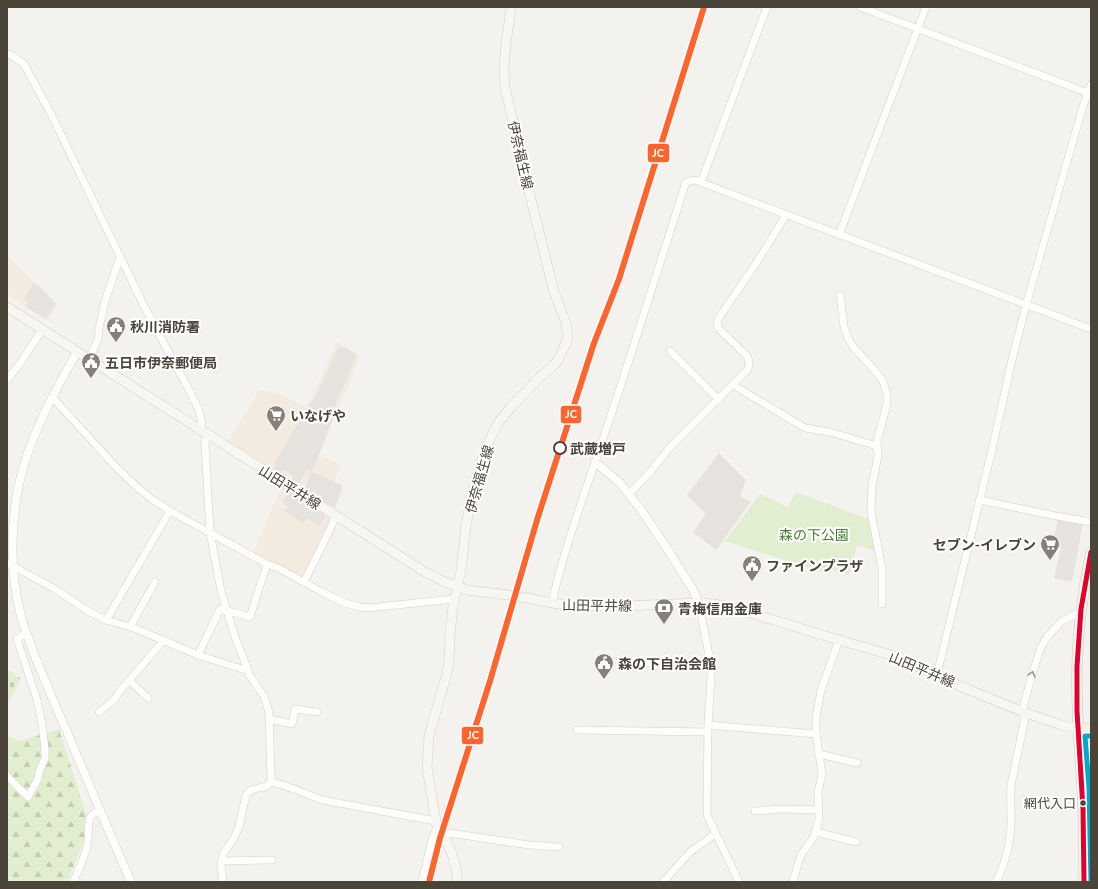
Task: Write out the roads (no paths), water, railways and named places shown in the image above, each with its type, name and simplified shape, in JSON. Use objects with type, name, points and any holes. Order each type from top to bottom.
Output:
[{"type":"main road","name":"伊奈福生線","points":[[457,882],[457,872],[452,854],[437,824],[427,768],[429,736],[450,660],[450,634],[454,599],[461,571],[466,524],[474,486],[488,443],[498,423],[512,406],[542,375],[555,364],[568,336],[566,323],[552,285],[505,87],[505,56],[511,7]]},
{"type":"main road","name":"山田平井線","points":[[7,307],[336,516],[425,572],[444,582],[476,592],[517,596],[572,606],[588,607],[699,603],[731,607],[891,655],[937,674],[967,689],[1024,712],[1078,729]]},
{"type":"main road","points":[[1084,882],[1077,672],[1078,638],[1091,552]]},
{"type":"main road","points":[[1078,729],[1091,729]]},
{"type":"street","points":[[701,182],[767,7]]},
{"type":"street","points":[[860,7],[1089,94]]},
{"type":"street","points":[[839,235],[926,7]]},
{"type":"street","points":[[7,54],[24,64],[29,72],[59,130],[144,306],[198,408],[204,432],[210,532],[221,592],[235,637],[250,676],[264,696],[269,712],[272,781],[322,800],[437,824],[422,882]]},
{"type":"street","points":[[937,674],[1026,305],[1083,106],[1089,94],[1091,85]]},
{"type":"street","points":[[552,603],[556,582],[568,544],[686,182],[695,180],[701,182],[1091,329]]},
{"type":"street","points":[[629,494],[651,471],[671,446],[733,386],[748,369],[748,357],[719,329],[718,319],[758,262],[786,215]]},
{"type":"street","points":[[89,359],[98,339],[104,301],[120,256]]},
{"type":"street","points":[[840,295],[844,327],[848,338],[854,348],[883,381],[887,395],[887,404],[880,428],[877,446],[878,456],[872,486],[871,512],[882,568],[882,604]]},
{"type":"street","points":[[7,380],[20,365],[42,330]]},
{"type":"street","points":[[670,351],[719,400]]},
{"type":"street","points":[[77,352],[41,418],[31,443],[19,485],[14,515],[10,565],[26,633],[131,882]]},
{"type":"street","points":[[733,386],[805,428],[830,432],[877,446]]},
{"type":"street","points":[[52,397],[116,467],[153,500],[170,511],[267,564],[280,569],[322,592],[345,603],[368,608],[454,599]]},
{"type":"street","points":[[595,462],[620,482],[642,511],[692,588],[699,603],[711,679],[706,811],[715,834],[739,882]]},
{"type":"street","points":[[980,500],[1091,522]]},
{"type":"street","points":[[106,620],[170,511]]},
{"type":"street","points":[[304,582],[336,516]]},
{"type":"street","points":[[198,655],[220,609],[250,617],[267,564]]},
{"type":"street","points":[[10,565],[55,589],[88,611],[106,620],[130,627],[198,655],[248,670]]},
{"type":"street","points":[[130,627],[155,582]]},
{"type":"street","points":[[996,882],[1001,873],[1008,848],[1011,818],[1011,785],[1033,671],[1041,647],[1047,638],[1062,621],[1082,611]]},
{"type":"street","points":[[7,776],[28,797],[38,779],[39,772],[45,758],[42,724],[37,700],[17,639],[26,633]]},
{"type":"street","points":[[100,712],[115,700],[119,692],[164,640]]},
{"type":"street","points":[[793,882],[798,864],[816,832],[819,819],[818,792],[822,774],[816,734],[816,718],[821,690],[839,640]]},
{"type":"street","points":[[130,681],[148,698]]},
{"type":"street","points":[[270,719],[292,724],[295,709],[317,712]]},
{"type":"street","points":[[578,730],[708,728],[816,734]]},
{"type":"street","points":[[820,754],[857,763]]},
{"type":"street","points":[[223,882],[221,865],[223,854],[234,838],[239,827],[246,795],[251,790],[267,786],[272,781]]},
{"type":"street","points":[[755,811],[780,809],[819,810]]},
{"type":"street","points":[[74,882],[82,862],[88,840],[88,825],[90,816],[100,810]]},
{"type":"street","points":[[816,832],[856,842]]},
{"type":"street","points":[[445,839],[449,833],[529,845],[558,847]]},
{"type":"street","points":[[663,882],[690,852],[715,834]]},
{"type":"street","points":[[222,861],[272,860]]},
{"type":"place","name":"秋川消防署","points":[[116,343]]},
{"type":"place","name":"五日市伊奈郵便局","points":[[91,379]]},
{"type":"place","name":"いなげや","points":[[276,432]]},
{"type":"place","name":"武蔵増戸","points":[[560,448]]},
{"type":"place","name":"セブン-イレブン","points":[[1050,561]]},
{"type":"place","name":"ファインプラザ","points":[[752,582]]},
{"type":"place","name":"青梅信用金庫","points":[[664,625]]},
{"type":"place","name":"森の下自治会館","points":[[604,680]]},
{"type":"place","name":"網代入口","points":[[1083,803]]},
{"type":"park label","name":"森の下公園","points":[[814,534]]}]
